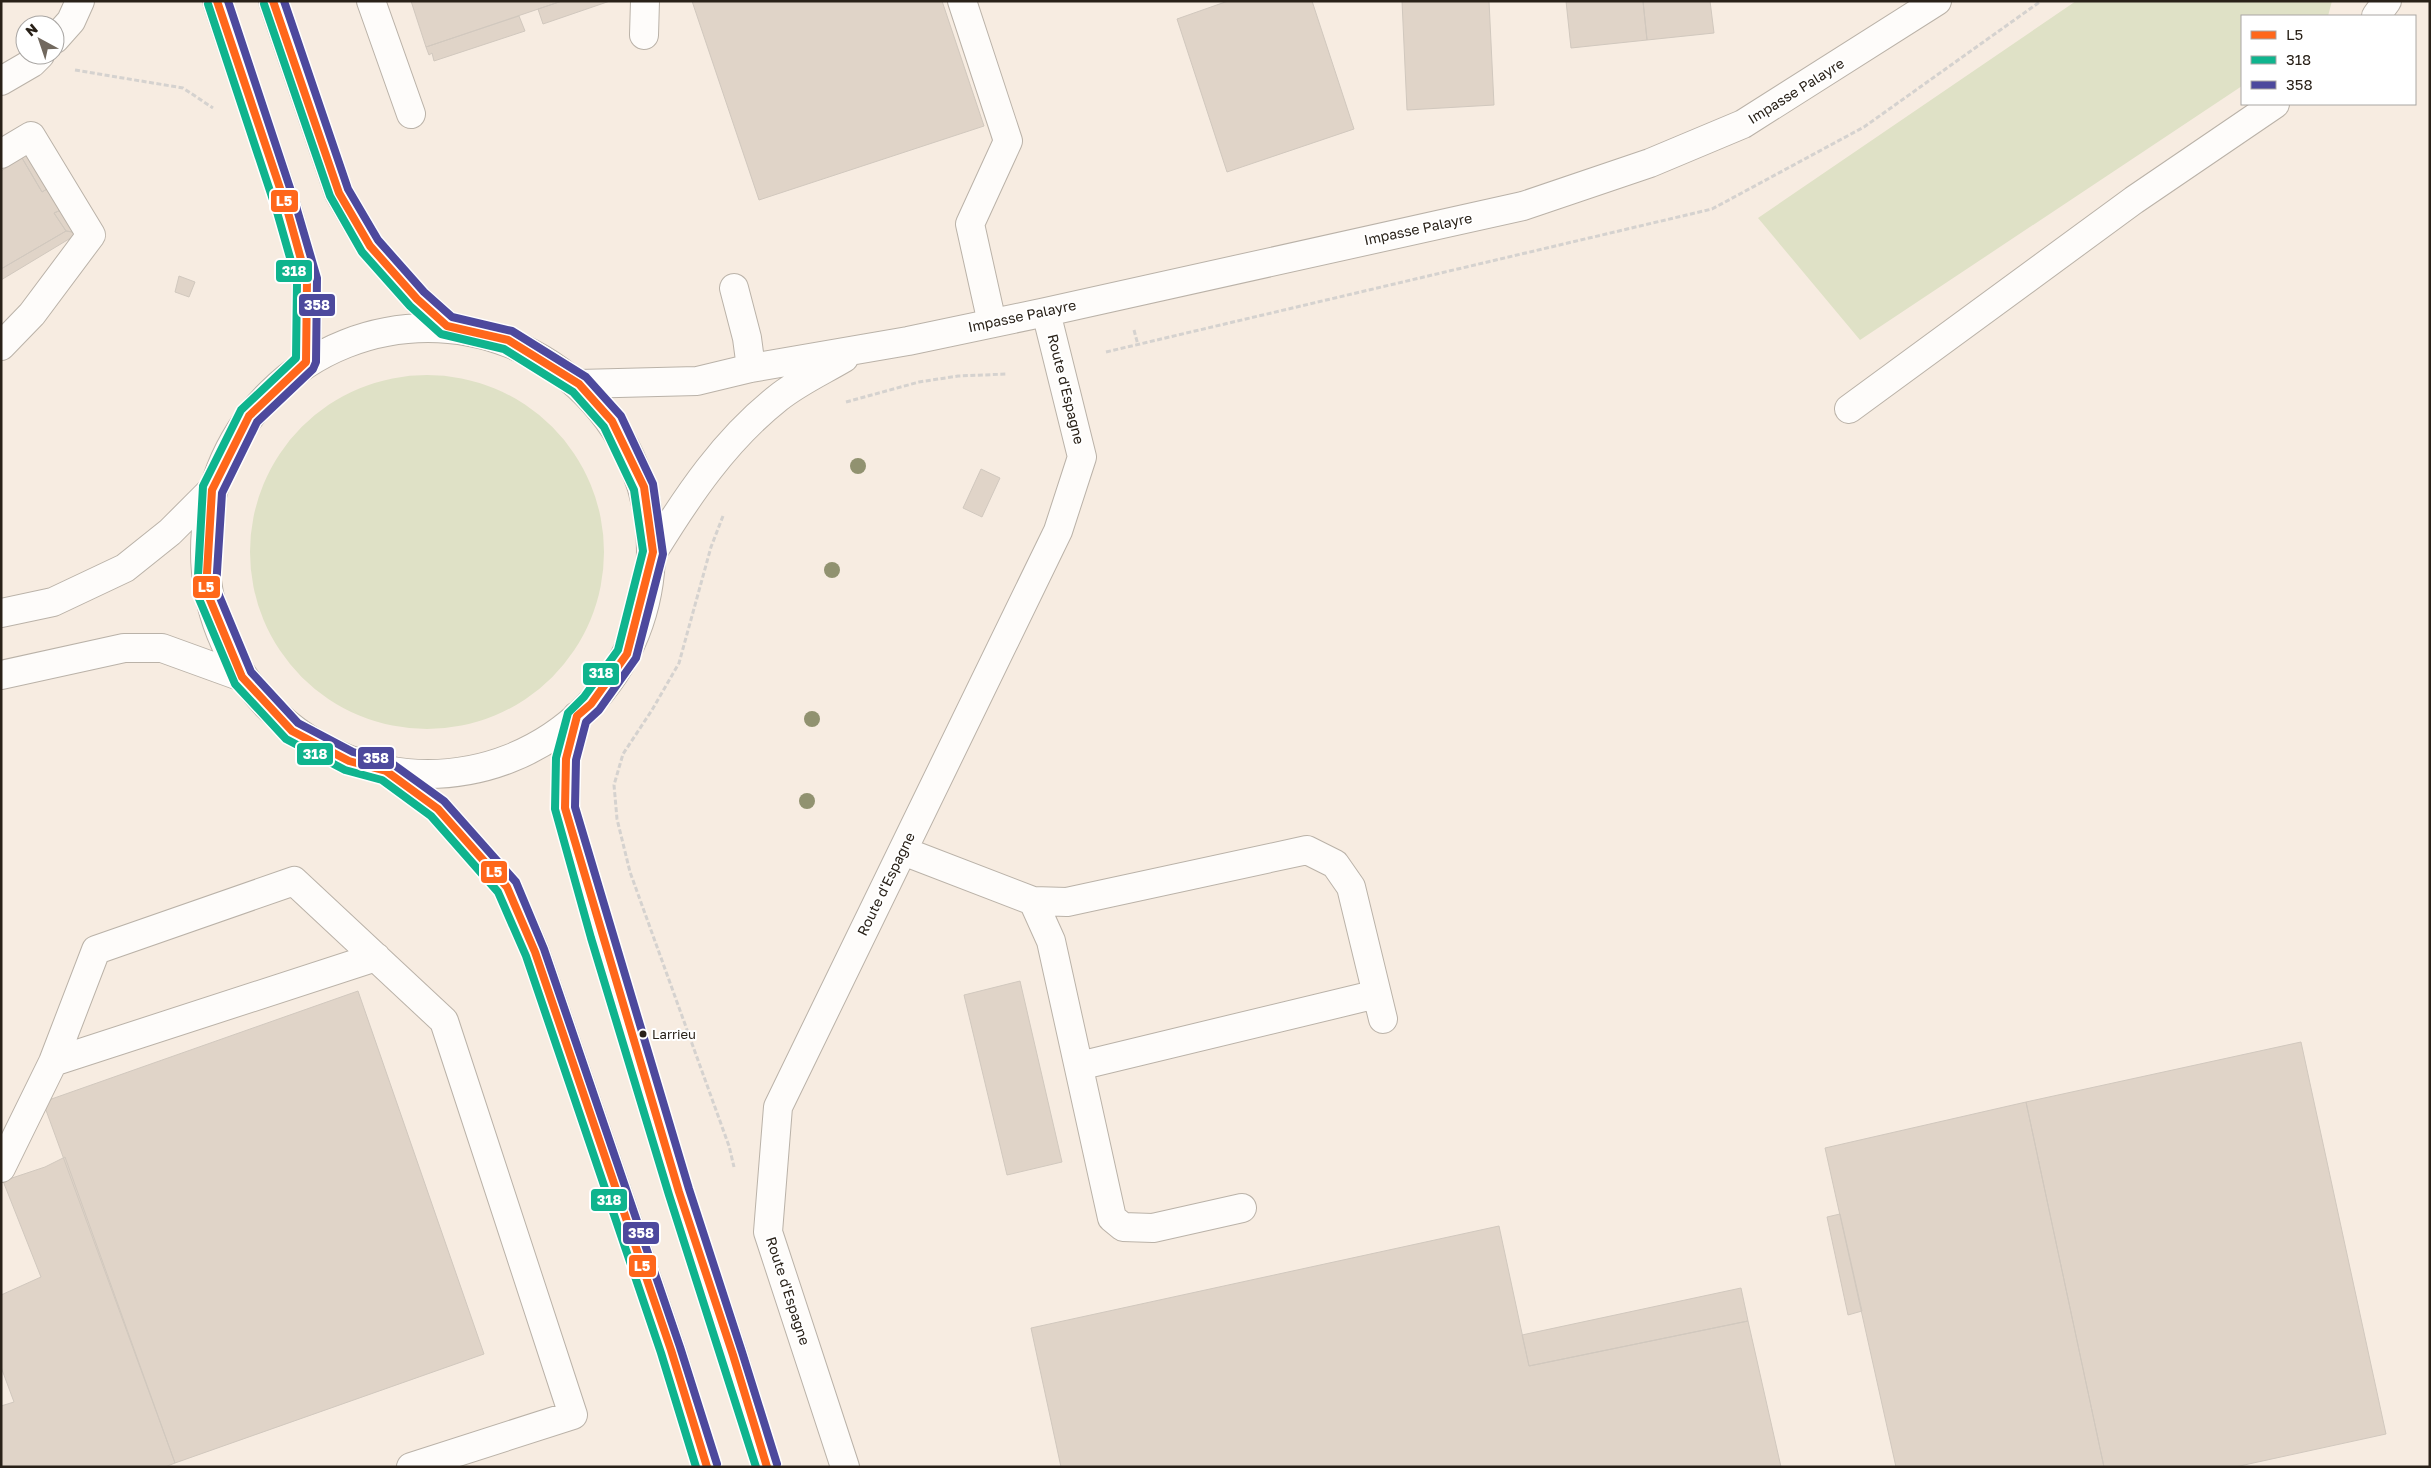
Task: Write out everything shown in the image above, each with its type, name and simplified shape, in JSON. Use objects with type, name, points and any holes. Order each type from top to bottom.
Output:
[{"type":"main road","points":[[65,28],[72,21],[80,1]]},
{"type":"main road","points":[[216,1],[287,209],[307,281],[306,362]]},
{"type":"main road","points":[[273,1],[338,193],[370,246],[417,299],[447,326]]},
{"type":"main road","points":[[371,1],[411,114]]},
{"type":"main road","points":[[644,35],[645,1]]},
{"type":"main road","points":[[962,1],[1008,141],[970,224],[992,323]]},
{"type":"main road","name":"Impasse Palayre","points":[[579,384],[697,381],[751,368],[858,350],[1046,312],[1523,206],[1650,163],[1743,124],[1937,1]]},
{"type":"main road","points":[[2377,15],[2387,1]]},
{"type":"main road","points":[[1,81],[26,65]]},
{"type":"main road","points":[[1849,408],[2134,200],[2274,105]]},
{"type":"main road","points":[[1,154],[31,136],[91,235],[32,314],[1,346]]},
{"type":"main road","points":[[734,288],[751,368]]},
{"type":"main road","name":"Route d'Espagne","points":[[845,1467],[768,1232],[778,1107],[1058,531],[1082,457],[1046,312]]},
{"type":"main road","points":[[1,613],[53,602],[125,568],[170,532],[212,490],[249,416],[306,362],[370,333],[447,326],[508,340],[579,384],[612,421],[644,486],[653,552],[627,654],[591,704],[577,716],[526,751],[486,768],[437,776],[386,771],[349,762],[292,730],[242,677],[206,590],[212,490]]},
{"type":"main road","name":"Impasse Palayre","points":[[653,552],[685,498],[730,441],[779,397],[858,350]]},
{"type":"main road","points":[[1,675],[124,648],[162,648],[242,677]]},
{"type":"main road","points":[[577,716],[566,759],[565,808],[601,935],[679,1192],[734,1355],[767,1467]]},
{"type":"main road","points":[[386,771],[438,809],[507,887],[535,952],[671,1350],[707,1467]]},
{"type":"main road","points":[[903,851],[1033,901],[1067,902],[1307,850],[1335,864],[1351,887],[1380,1006],[1079,1066]]},
{"type":"main road","points":[[1,1168],[53,1062],[96,950],[294,881],[444,1020],[572,1415],[411,1467]]},
{"type":"main road","points":[[1033,901],[1051,941],[1112,1218],[1123,1227],[1154,1228],[1242,1208]]},
{"type":"main road","points":[[53,1062],[376,957]]},
{"type":"path","points":[[65,65],[183,88],[218,111]]},
{"type":"path","points":[[1132,325],[1138,345]]},
{"type":"path","points":[[843,403],[919,382],[958,376],[1007,374]]},
{"type":"path","points":[[725,512],[711,547],[679,663],[652,710],[623,754],[614,785],[617,819],[630,872],[729,1146],[735,1172]]},
{"type":"green space","points":[[2076,1],[2332,1],[2328,15],[2241,15],[2241,87],[1860,340],[1758,218]]},
{"type":"green space","points":[[427,375],[461,379],[495,389],[525,405],[552,427],[574,454],[590,484],[600,518],[604,552],[600,586],[590,620],[574,650],[552,677],[525,699],[495,715],[461,725],[427,729],[393,725],[359,715],[329,699],[302,677],[280,650],[264,620],[254,586],[250,552],[254,518],[264,484],[280,454],[302,427],[329,405],[359,389],[393,379]]},
{"type":"building","points":[[411,1],[562,1],[426,47]]},
{"type":"building","points":[[562,1],[610,1],[543,24],[538,9]]},
{"type":"building","points":[[692,1],[942,1],[984,126],[759,200]]},
{"type":"building","points":[[1228,1],[1312,1],[1354,129],[1227,172],[1177,19]]},
{"type":"building","points":[[1402,1],[1489,1],[1494,105],[1407,110]]},
{"type":"building","points":[[1566,1],[1643,1],[1647,40],[1571,48]]},
{"type":"building","points":[[1643,1],[1710,1],[1714,33],[1647,40]]},
{"type":"building","points":[[519,16],[525,31],[434,61],[432,53],[429,55],[426,47]]},
{"type":"building","points":[[25,144],[52,186],[42,192],[22,158]]},
{"type":"building","points":[[22,158],[42,192],[52,186],[61,210],[54,213],[66,231],[1,269],[1,171]]},
{"type":"building","points":[[61,210],[79,233],[66,231],[54,213]]},
{"type":"building","points":[[66,231],[79,233],[1,280],[1,269]]},
{"type":"building","points":[[179,276],[195,282],[189,297],[175,292]]},
{"type":"building","points":[[981,469],[1000,478],[982,517],[963,508]]},
{"type":"building","points":[[1020,981],[1062,1162],[1007,1175],[964,995]]},
{"type":"building","points":[[358,991],[484,1354],[175,1463],[43,1102]]},
{"type":"building","points":[[2301,1042],[2386,1434],[2235,1467],[2104,1467],[2026,1102]]},
{"type":"building","points":[[2026,1102],[2104,1467],[1896,1467],[1825,1148]]},
{"type":"building","points":[[65,1157],[175,1463],[165,1467],[1,1467],[1,1406],[14,1402],[1,1367],[1,1295],[41,1277],[3,1181],[45,1167]]},
{"type":"building","points":[[1840,1214],[1862,1311],[1848,1315],[1827,1217]]},
{"type":"building","points":[[1499,1226],[1529,1366],[1748,1321],[1781,1467],[1061,1467],[1031,1328]]},
{"type":"building","points":[[1741,1288],[1748,1321],[1529,1366],[1522,1335]]},
{"type":"transit line","name":"L5","points":[[217,1],[287,209],[307,281],[306,362],[249,416],[212,490],[206,590],[242,677],[292,731],[349,761],[386,771],[438,809],[507,887],[535,952],[671,1350],[707,1467]]},
{"type":"transit line","name":"358","points":[[228,1],[296,206],[317,278],[316,362],[313,369],[257,422],[222,493],[216,588],[251,672],[298,723],[353,752],[390,762],[444,801],[516,882],[544,949],[680,1347],[717,1464]]},
{"type":"transit line","name":"L5","points":[[273,1],[339,193],[370,246],[417,299],[447,326],[508,340],[579,384],[612,421],[644,487],[653,552],[627,654],[591,704],[577,716],[566,759],[565,808],[679,1192],[733,1355],[767,1467]]},
{"type":"transit line","name":"358","points":[[284,1],[348,189],[378,240],[424,292],[452,317],[512,331],[586,377],[621,416],[653,484],[663,554],[636,658],[599,710],[586,722],[576,760],[575,807],[689,1189],[777,1464]]},
{"type":"transit line","name":"318","points":[[208,4],[277,212],[297,282],[296,358],[241,410],[203,486],[197,594],[235,684],[286,739],[345,770],[382,780],[431,816],[498,892],[526,956],[661,1353],[696,1467]]},
{"type":"transit line","name":"318","points":[[264,4],[330,196],[362,252],[410,306],[441,334],[504,349],[573,392],[604,427],[634,490],[643,551],[618,650],[584,697],[568,713],[556,758],[555,809],[591,938],[669,1195],[756,1467]]},
{"type":"place","name":"Larrieu","points":[[643,1034]]}]
